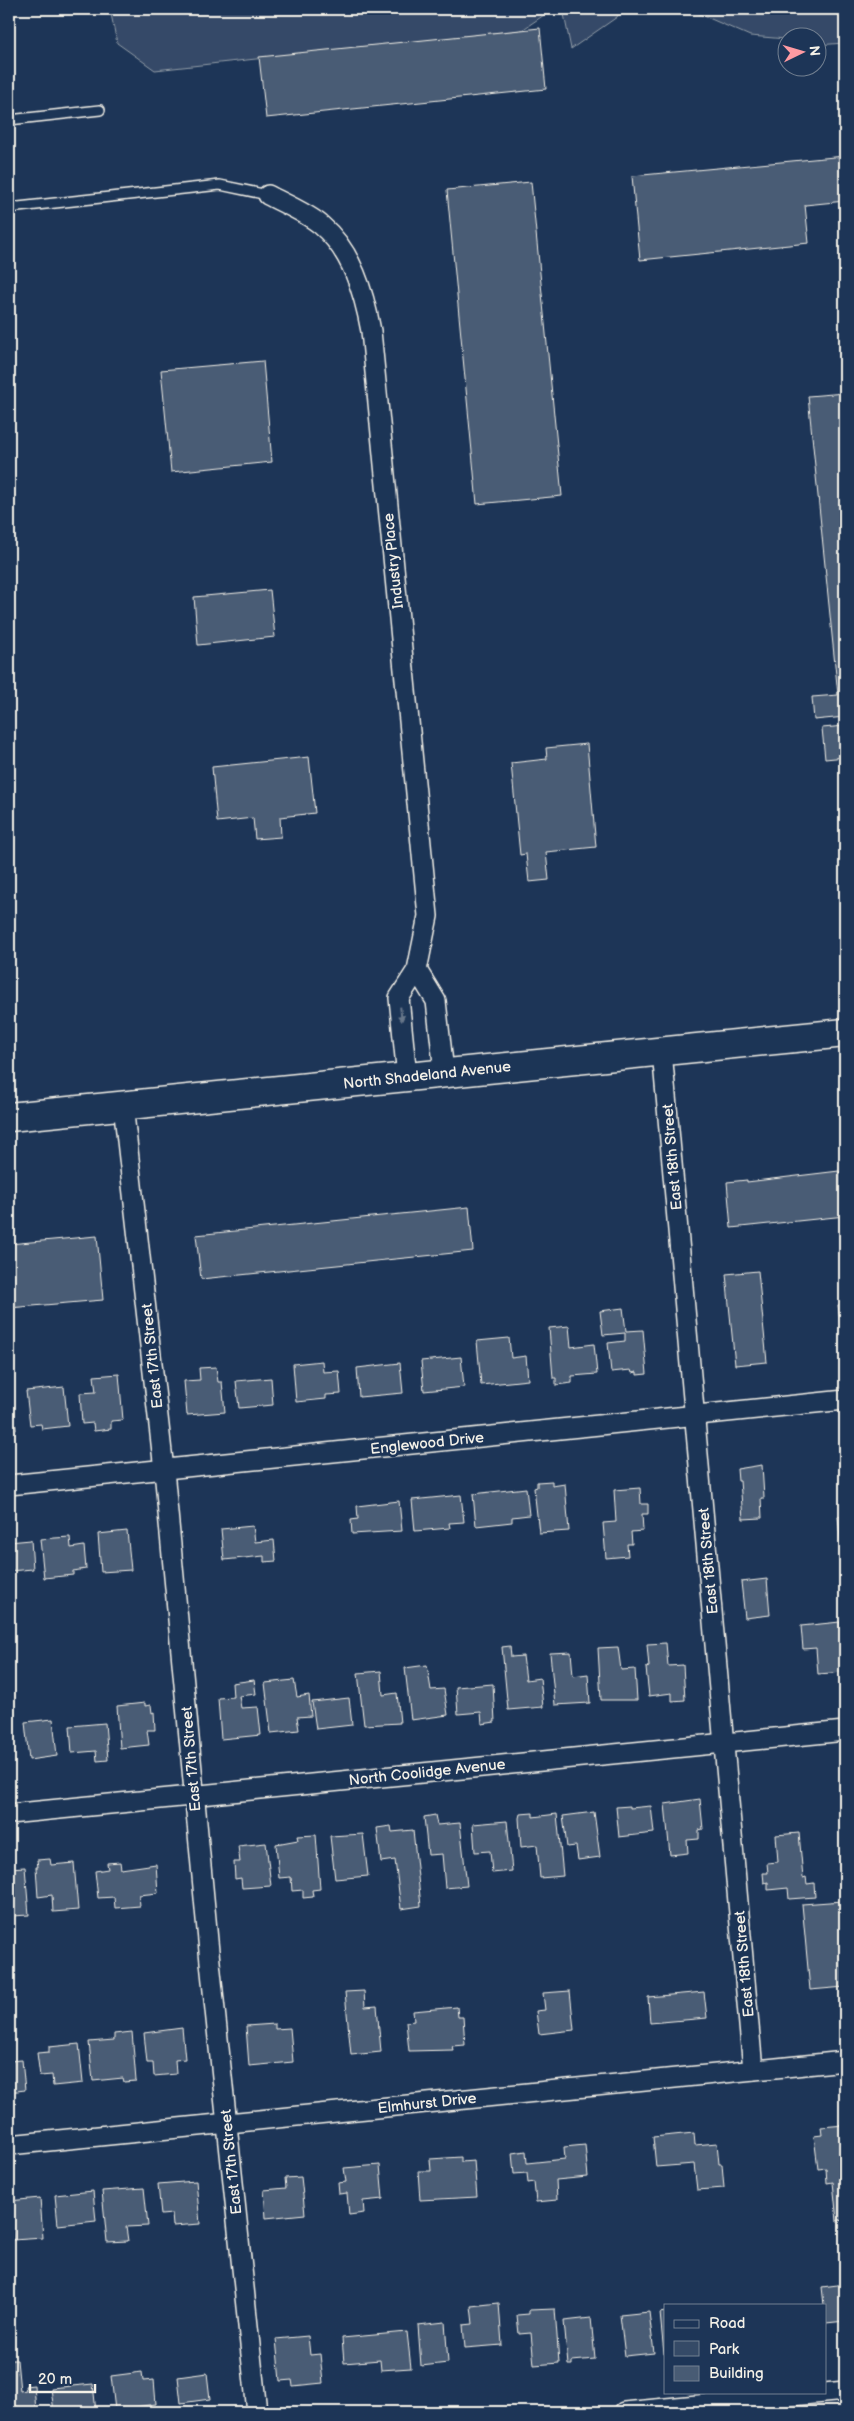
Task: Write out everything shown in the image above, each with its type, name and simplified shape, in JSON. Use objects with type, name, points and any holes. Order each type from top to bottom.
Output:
[{"type":"main road","name":"North Shadeland Avenue","points":[[9,1117],[845,1032]]},
{"type":"street","name":"Industry Place","points":[[268,194],[321,225],[343,251],[358,278],[366,301],[372,341],[428,916],[417,970],[399,998],[407,1077]]},
{"type":"street","points":[[417,970],[436,1001],[444,1072]]},
{"type":"street","name":"East 18th Street","points":[[662,1051],[753,2070]]},
{"type":"street","name":"East 17th Street","points":[[123,1106],[164,1470],[194,1795],[257,2412]]},
{"type":"street","name":"Englewood Drive","points":[[9,1485],[845,1400]]},
{"type":"street","name":"North Coolidge Avenue","points":[[9,1814],[845,1730]]},
{"type":"street","name":"Elmhurst Drive","points":[[9,2145],[845,2061]]},
{"type":"street","points":[[624,2412],[781,2405],[845,2391]]},
{"type":"lane","points":[[9,120],[100,110]]},
{"type":"lane","points":[[9,208],[220,185],[268,194]]},
{"type":"green space","points":[[110,9],[560,9],[544,15],[522,30],[155,70],[117,43]]},
{"type":"green space","points":[[563,9],[622,9],[617,17],[571,49]]},
{"type":"green space","points":[[688,9],[845,9],[845,43],[826,44],[826,28],[776,28],[776,38],[750,36]]},
{"type":"building","points":[[540,28],[546,89],[266,118],[259,57]]},
{"type":"building","points":[[845,156],[845,201],[805,205],[809,243],[640,260],[632,176]]},
{"type":"building","points":[[531,182],[562,496],[477,504],[447,190]]},
{"type":"building","points":[[263,361],[272,462],[171,472],[161,370]]},
{"type":"building","points":[[845,393],[845,717],[814,720],[812,697],[838,695],[808,396]]},
{"type":"building","points":[[270,590],[275,637],[198,645],[194,597]]},
{"type":"building","points":[[845,726],[845,757],[825,759],[822,728]]},
{"type":"building","points":[[587,744],[596,847],[546,852],[549,880],[529,882],[526,854],[520,855],[511,763],[547,759],[546,748]]},
{"type":"building","points":[[309,757],[315,813],[280,817],[281,837],[255,839],[253,818],[217,822],[212,767]]},
{"type":"building","points":[[839,1171],[839,1173],[845,1172],[845,1216],[731,1228],[727,1182],[747,1180],[747,1182]]},
{"type":"building","points":[[469,1207],[473,1251],[201,1279],[196,1235]]},
{"type":"building","points":[[97,1236],[103,1300],[9,1308],[9,1244]]},
{"type":"building","points":[[758,1271],[767,1362],[735,1365],[726,1274]]},
{"type":"building","points":[[845,1304],[845,1342],[843,1342],[838,1305]]},
{"type":"building","points":[[623,1308],[626,1331],[643,1330],[647,1374],[637,1375],[637,1372],[632,1373],[631,1370],[611,1372],[608,1343],[625,1341],[625,1333],[603,1335],[600,1311]]},
{"type":"building","points":[[569,1326],[571,1347],[594,1344],[597,1374],[572,1376],[572,1383],[556,1385],[556,1378],[553,1378],[549,1328]]},
{"type":"building","points":[[509,1338],[511,1358],[526,1356],[528,1380],[481,1385],[477,1341]]},
{"type":"building","points":[[461,1357],[464,1387],[424,1391],[421,1361]]},
{"type":"building","points":[[322,1361],[323,1372],[339,1371],[341,1394],[326,1395],[326,1399],[296,1402],[293,1364]]},
{"type":"building","points":[[400,1363],[403,1393],[359,1397],[357,1368]]},
{"type":"building","points":[[216,1367],[218,1382],[222,1382],[225,1412],[187,1415],[184,1381],[200,1380],[199,1368]]},
{"type":"building","points":[[119,1374],[123,1420],[111,1421],[111,1429],[94,1431],[93,1423],[82,1424],[80,1393],[96,1392],[94,1376]]},
{"type":"building","points":[[271,1378],[273,1405],[239,1408],[236,1381]]},
{"type":"building","points":[[64,1387],[68,1426],[42,1429],[41,1424],[30,1425],[26,1391]]},
{"type":"building","points":[[13,1399],[16,1430],[9,1431],[9,1400]]},
{"type":"building","points":[[762,1465],[764,1498],[761,1498],[762,1518],[743,1519],[740,1481],[738,1481],[737,1469]]},
{"type":"building","points":[[552,1481],[552,1486],[565,1484],[569,1531],[539,1533],[534,1488],[537,1487],[537,1482]]},
{"type":"building","points":[[526,1488],[529,1515],[512,1517],[512,1522],[476,1526],[473,1494]]},
{"type":"building","points":[[640,1488],[641,1504],[648,1504],[648,1514],[642,1514],[643,1531],[631,1532],[632,1544],[627,1544],[628,1556],[606,1558],[603,1523],[616,1522],[614,1490]]},
{"type":"building","points":[[461,1495],[464,1522],[449,1523],[450,1528],[415,1531],[412,1500]]},
{"type":"building","points":[[399,1501],[402,1531],[352,1534],[351,1520],[358,1519],[357,1506]]},
{"type":"building","points":[[845,1515],[845,1560],[842,1560],[838,1516]]},
{"type":"building","points":[[253,1526],[255,1542],[274,1540],[276,1561],[264,1562],[264,1556],[224,1560],[221,1529]]},
{"type":"building","points":[[127,1531],[131,1570],[101,1572],[98,1534]]},
{"type":"building","points":[[70,1537],[71,1548],[84,1546],[86,1569],[73,1571],[73,1575],[44,1578],[40,1539]]},
{"type":"building","points":[[31,1540],[33,1569],[9,1571],[9,1542]]},
{"type":"building","points":[[767,1579],[770,1615],[745,1618],[741,1582]]},
{"type":"building","points":[[840,1622],[844,1672],[818,1674],[816,1648],[803,1649],[801,1626]]},
{"type":"building","points":[[666,1643],[668,1666],[683,1665],[685,1700],[672,1701],[672,1693],[649,1696],[646,1668],[649,1667],[647,1644]]},
{"type":"building","points":[[510,1646],[511,1657],[523,1656],[526,1680],[540,1678],[543,1707],[508,1710],[502,1647]]},
{"type":"building","points":[[618,1647],[621,1670],[635,1669],[637,1700],[601,1700],[598,1648]]},
{"type":"building","points":[[571,1652],[573,1676],[588,1674],[590,1703],[555,1705],[550,1653]]},
{"type":"building","points":[[427,1665],[431,1690],[444,1689],[448,1715],[411,1720],[405,1668]]},
{"type":"building","points":[[381,1671],[383,1695],[397,1693],[400,1723],[364,1725],[358,1673]]},
{"type":"building","points":[[254,1680],[256,1694],[239,1696],[241,1708],[258,1707],[261,1735],[221,1739],[218,1698],[233,1697],[232,1683]]},
{"type":"building","points":[[294,1680],[297,1697],[309,1695],[311,1716],[297,1717],[299,1730],[271,1733],[265,1683]]},
{"type":"building","points":[[493,1684],[495,1722],[482,1724],[481,1712],[458,1714],[456,1687]]},
{"type":"building","points":[[349,1698],[352,1725],[316,1729],[312,1702]]},
{"type":"building","points":[[145,1703],[145,1706],[151,1705],[152,1713],[154,1712],[155,1730],[147,1730],[149,1745],[120,1748],[117,1706]]},
{"type":"building","points":[[53,1719],[57,1756],[29,1760],[25,1722]]},
{"type":"building","points":[[105,1723],[108,1760],[97,1761],[96,1751],[72,1753],[70,1726]]},
{"type":"building","points":[[9,1732],[12,1761],[9,1761]]},
{"type":"building","points":[[700,1799],[703,1829],[699,1830],[699,1839],[687,1840],[688,1853],[670,1855],[665,1804]]},
{"type":"building","points":[[630,1806],[630,1808],[651,1806],[654,1833],[619,1837],[616,1807]]},
{"type":"building","points":[[594,1812],[600,1857],[578,1860],[576,1846],[567,1847],[563,1816]]},
{"type":"building","points":[[533,1813],[533,1817],[557,1814],[563,1876],[540,1878],[537,1845],[521,1847],[520,1814]]},
{"type":"building","points":[[435,1815],[437,1825],[460,1823],[467,1886],[445,1888],[442,1854],[428,1855],[424,1817]]},
{"type":"building","points":[[507,1821],[512,1871],[492,1873],[490,1851],[475,1852],[473,1824]]},
{"type":"building","points":[[391,1826],[392,1832],[413,1830],[421,1906],[401,1909],[395,1860],[381,1862],[377,1828]]},
{"type":"building","points":[[799,1833],[803,1878],[806,1877],[807,1884],[814,1883],[815,1897],[789,1899],[788,1888],[768,1890],[768,1882],[764,1883],[763,1873],[768,1873],[767,1863],[778,1862],[776,1835]]},
{"type":"building","points":[[363,1834],[368,1876],[335,1879],[330,1836]]},
{"type":"building","points":[[316,1835],[320,1889],[312,1890],[313,1897],[303,1898],[303,1890],[292,1891],[291,1877],[279,1878],[276,1844],[298,1840],[297,1836]]},
{"type":"building","points":[[266,1843],[271,1886],[242,1888],[241,1878],[235,1879],[234,1862],[240,1862],[238,1846]]},
{"type":"building","points":[[50,1859],[51,1865],[74,1863],[78,1910],[53,1912],[52,1895],[38,1897],[37,1860]]},
{"type":"building","points":[[120,1862],[121,1869],[156,1864],[158,1893],[139,1895],[140,1906],[115,1908],[114,1897],[98,1898],[95,1871],[108,1869],[107,1863]]},
{"type":"building","points":[[25,1867],[29,1915],[12,1916],[12,1907],[9,1908],[9,1868]]},
{"type":"building","points":[[843,1901],[845,1987],[810,1990],[802,1904]]},
{"type":"building","points":[[364,1991],[365,2007],[377,2006],[381,2052],[351,2055],[345,1992]]},
{"type":"building","points":[[570,1991],[574,2030],[539,2034],[536,2011],[545,2010],[543,1993]]},
{"type":"building","points":[[704,1992],[707,2018],[650,2023],[648,1997]]},
{"type":"building","points":[[457,2007],[458,2017],[463,2017],[465,2045],[452,2046],[453,2050],[409,2051],[406,2022],[414,2021],[413,2011]]},
{"type":"building","points":[[275,2024],[275,2029],[290,2028],[293,2062],[249,2066],[246,2026]]},
{"type":"building","points":[[182,2028],[185,2059],[175,2060],[176,2074],[154,2076],[153,2063],[147,2063],[144,2033]]},
{"type":"building","points":[[132,2032],[136,2081],[124,2082],[123,2078],[93,2081],[89,2042],[114,2040],[114,2034]]},
{"type":"building","points":[[79,2044],[83,2083],[53,2086],[52,2075],[40,2076],[37,2053],[49,2052],[49,2047]]},
{"type":"building","points":[[22,2060],[25,2090],[9,2092],[9,2061]]},
{"type":"building","points":[[845,2125],[845,2220],[837,2221],[833,2182],[827,2183],[826,2168],[818,2169],[814,2136],[822,2135],[821,2127]]},
{"type":"building","points":[[694,2133],[695,2145],[717,2143],[719,2164],[722,2164],[724,2188],[697,2190],[694,2164],[656,2167],[653,2137]]},
{"type":"building","points":[[585,2145],[588,2177],[556,2180],[557,2200],[536,2202],[534,2182],[528,2183],[527,2173],[514,2174],[512,2153],[526,2151],[527,2163],[565,2159],[564,2147]]},
{"type":"building","points":[[461,2157],[461,2162],[474,2161],[477,2197],[420,2200],[418,2171],[431,2171],[430,2159]]},
{"type":"building","points":[[380,2165],[383,2199],[363,2201],[364,2213],[349,2215],[347,2193],[339,2194],[338,2183],[346,2182],[344,2168]]},
{"type":"building","points":[[301,2177],[305,2214],[266,2218],[264,2190],[286,2188],[285,2178]]},
{"type":"building","points":[[196,2181],[200,2224],[173,2226],[172,2214],[161,2215],[158,2184]]},
{"type":"building","points":[[144,2188],[148,2226],[126,2227],[128,2241],[107,2242],[102,2191]]},
{"type":"building","points":[[93,2191],[96,2221],[58,2225],[55,2195]]},
{"type":"building","points":[[40,2198],[43,2238],[13,2240],[12,2224],[9,2224],[9,2201]]},
{"type":"building","points":[[845,2284],[845,2321],[826,2323],[826,2304],[824,2304],[822,2287]]},
{"type":"building","points":[[499,2303],[502,2345],[465,2348],[463,2325],[473,2324],[471,2306]]},
{"type":"building","points":[[555,2309],[559,2363],[534,2365],[531,2333],[519,2334],[517,2315],[529,2314],[529,2310]]},
{"type":"building","points":[[649,2312],[654,2353],[625,2356],[620,2315]]},
{"type":"building","points":[[664,2312],[664,2354],[660,2313]]},
{"type":"building","points":[[591,2318],[595,2359],[572,2361],[572,2365],[568,2365],[564,2321]]},
{"type":"building","points":[[445,2322],[448,2363],[421,2366],[418,2325]]},
{"type":"building","points":[[407,2332],[411,2368],[381,2370],[380,2360],[344,2363],[342,2338]]},
{"type":"building","points":[[308,2336],[310,2355],[320,2354],[323,2383],[293,2386],[292,2380],[280,2381],[276,2339]]},
{"type":"building","points":[[9,2360],[17,2360],[20,2391],[26,2390],[25,2386],[34,2385],[36,2412],[9,2412]]},
{"type":"building","points":[[142,2372],[143,2381],[154,2380],[156,2404],[115,2410],[111,2376]]},
{"type":"building","points":[[207,2373],[210,2399],[181,2403],[178,2377]]},
{"type":"building","points":[[93,2384],[96,2412],[54,2412],[51,2388]]}]
